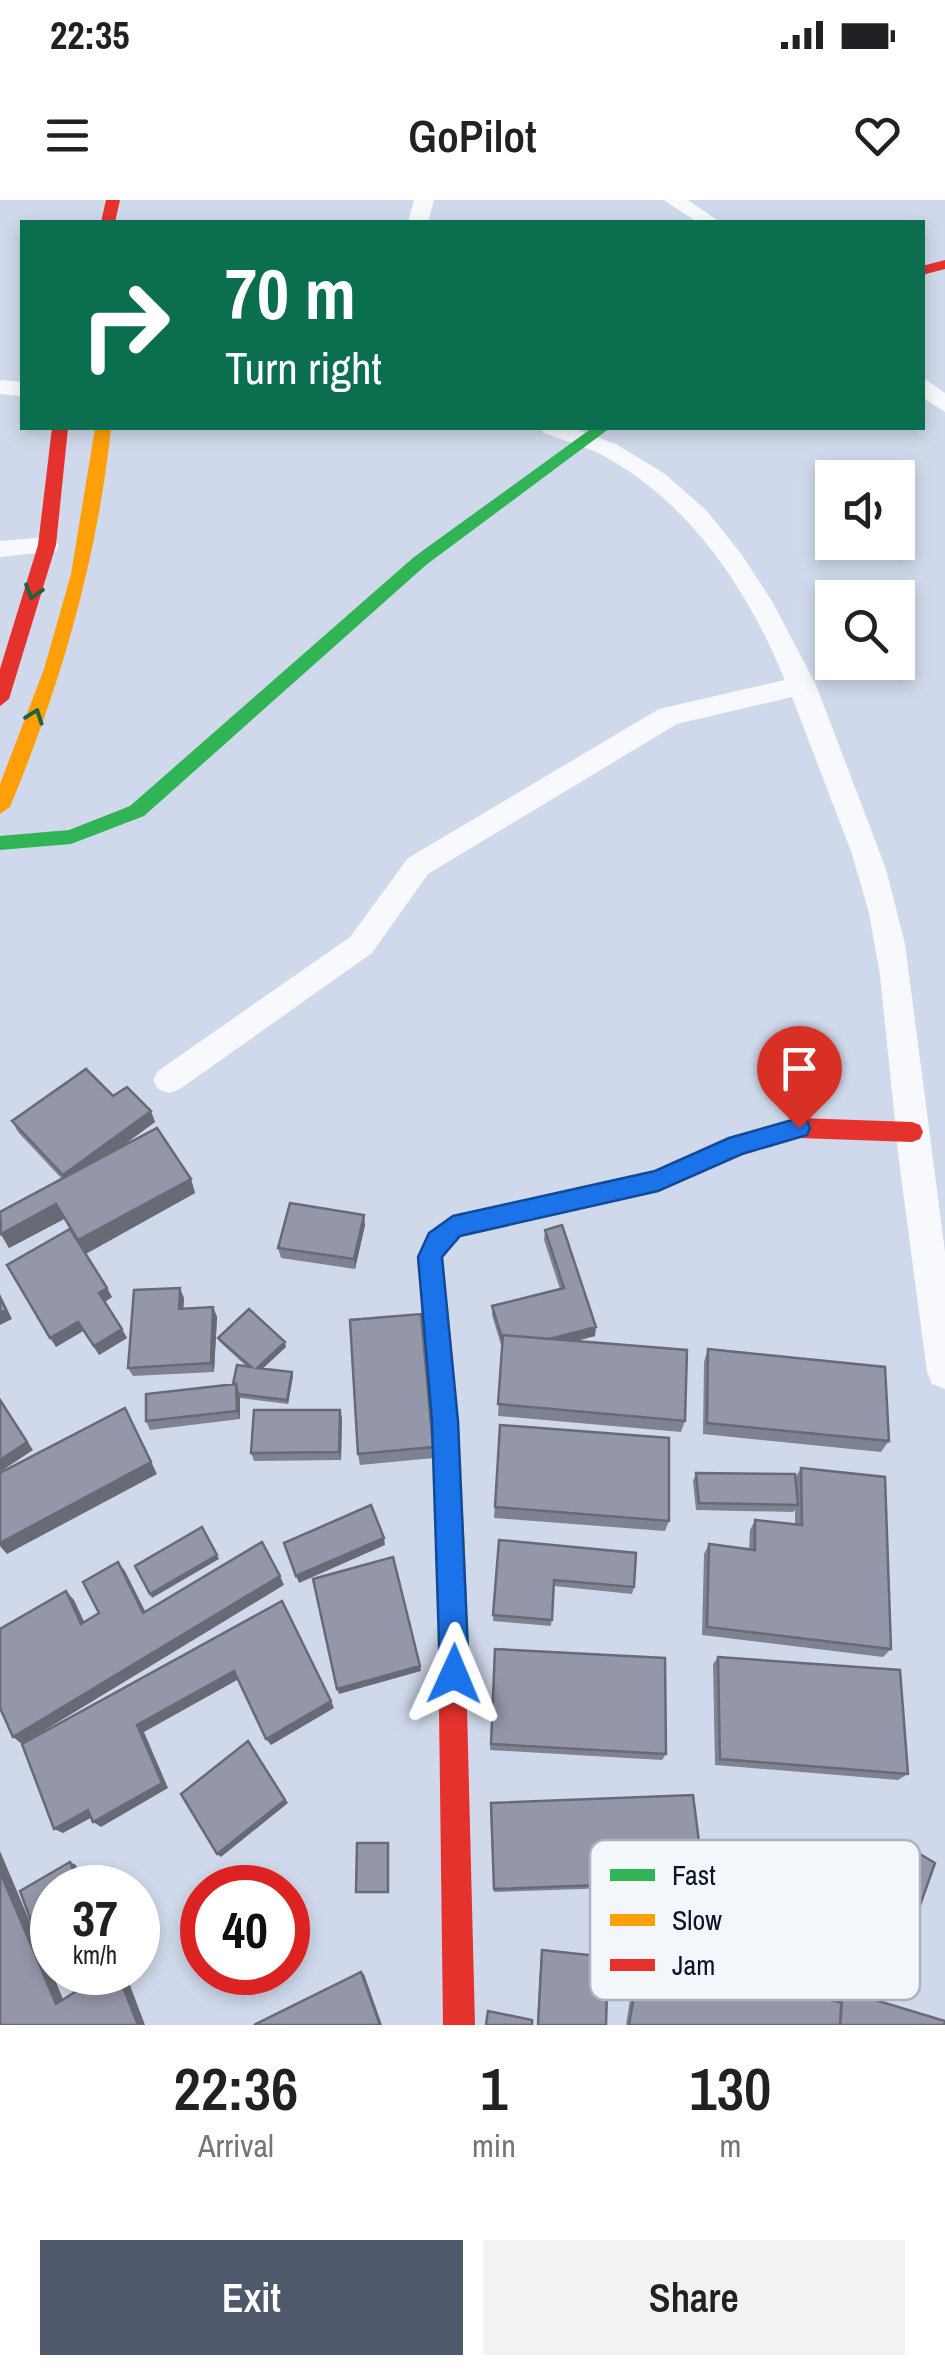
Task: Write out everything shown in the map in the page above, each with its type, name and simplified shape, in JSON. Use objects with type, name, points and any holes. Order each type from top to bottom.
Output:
[{"type":"main road","points":[[0,699],[46,545],[60,430]]},
{"type":"main road","points":[[0,807],[56,655],[102,467],[103,430]]},
{"type":"main road","points":[[0,844],[40,845],[91,833],[136,811],[420,561],[594,432]]},
{"type":"main road","points":[[459,2025],[452,1730],[456,1624],[445,1421],[430,1257],[438,1240],[453,1227],[658,1180],[766,1135],[799,1128],[912,1132]]},
{"type":"street","points":[[674,200],[707,220]]},
{"type":"street","points":[[925,387],[945,405]]},
{"type":"street","points":[[594,432],[654,474],[704,520],[754,594],[803,685],[877,885],[902,1022],[912,1132],[945,1372]]},
{"type":"street","points":[[0,549],[46,545]]},
{"type":"street","points":[[169,1080],[361,945],[377,926],[400,884],[418,866],[670,716],[803,685]]},
{"type":"building","points":[[86,1069],[113,1096],[127,1087],[151,1111],[63,1175],[12,1121]]},
{"type":"building","points":[[157,1128],[191,1179],[78,1240],[56,1204],[1,1234],[0,1212]]},
{"type":"building","points":[[290,1203],[364,1215],[354,1259],[278,1248]]},
{"type":"building","points":[[562,1225],[596,1327],[549,1339],[503,1335],[502,1338],[492,1306],[564,1288],[545,1230]]},
{"type":"building","points":[[70,1229],[107,1288],[99,1293],[122,1329],[94,1346],[78,1322],[50,1338],[7,1265]]},
{"type":"building","points":[[180,1288],[179,1309],[213,1307],[211,1363],[128,1368],[134,1290]]},
{"type":"building","points":[[249,1309],[285,1342],[257,1368],[292,1372],[287,1400],[238,1394],[233,1384],[237,1365],[251,1367],[218,1338]]},
{"type":"building","points":[[421,1314],[433,1447],[358,1454],[350,1320]]},
{"type":"building","points":[[503,1335],[687,1350],[685,1421],[498,1404]]},
{"type":"building","points":[[708,1349],[885,1367],[889,1441],[707,1423]]},
{"type":"building","points":[[236,1384],[237,1411],[146,1421],[146,1394]]},
{"type":"building","points":[[0,1400],[27,1442],[0,1460]]},
{"type":"building","points":[[125,1408],[151,1462],[0,1543],[0,1473]]},
{"type":"building","points":[[254,1410],[340,1410],[339,1452],[251,1453]]},
{"type":"building","points":[[500,1425],[669,1438],[669,1521],[495,1507]]},
{"type":"building","points":[[801,1468],[885,1477],[891,1649],[707,1627],[709,1544],[755,1550],[755,1520],[802,1525]]},
{"type":"building","points":[[696,1473],[795,1474],[798,1505],[699,1503]]},
{"type":"building","points":[[371,1505],[384,1538],[296,1576],[284,1543]]},
{"type":"building","points":[[202,1527],[217,1555],[150,1594],[135,1566]]},
{"type":"building","points":[[499,1540],[636,1553],[634,1587],[554,1580],[552,1620],[493,1615]]},
{"type":"building","points":[[262,1542],[280,1576],[13,1737],[0,1708],[0,1629],[66,1591],[81,1624],[99,1613],[83,1582],[118,1562],[143,1613]]},
{"type":"building","points":[[393,1557],[420,1666],[337,1689],[313,1579]]},
{"type":"building","points":[[282,1601],[331,1701],[266,1739],[234,1671],[137,1725],[162,1783],[93,1822],[88,1810],[54,1829],[22,1744]]},
{"type":"building","points":[[495,1649],[665,1658],[666,1754],[491,1744]]},
{"type":"building","points":[[718,1657],[900,1670],[908,1774],[720,1759]]},
{"type":"building","points":[[248,1741],[285,1800],[217,1854],[181,1794]]},
{"type":"building","points":[[693,1795],[699,1840],[590,1840],[590,1885],[494,1889],[491,1803]]},
{"type":"building","points":[[357,1843],[388,1843],[388,1892],[356,1892]]},
{"type":"building","points":[[920,1854],[935,1863],[920,1905]]},
{"type":"building","points":[[0,1872],[30,1943],[30,1995],[52,1995],[56,2004],[70,1995],[126,1995],[138,2025],[0,2025]]},
{"type":"building","points":[[30,1885],[30,1918],[20,1891]]},
{"type":"building","points":[[542,1950],[590,1955],[590,2000],[607,2000],[606,2025],[538,2025]]},
{"type":"building","points":[[361,1972],[380,2025],[254,2025]]},
{"type":"building","points":[[633,2000],[842,2003],[840,2025],[629,2025]]},
{"type":"building","points":[[841,2000],[875,2000],[945,2021],[944,2025],[840,2025]]},
{"type":"building","points":[[488,2011],[532,2020],[532,2025],[486,2025]]},
{"type":"traffic: fast","points":[[0,843],[71,837],[137,811],[420,561],[599,430]]},
{"type":"traffic: slow","points":[[0,807],[37,716],[67,622],[90,526],[103,430]]},
{"type":"traffic: slow","points":[[453,1708],[452,1538],[430,1257],[445,1235],[469,1223]]},
{"type":"traffic: jam","points":[[108,220],[113,200]]},
{"type":"traffic: jam","points":[[925,270],[945,264]]},
{"type":"traffic: jam","points":[[0,699],[47,545],[60,430]]},
{"type":"traffic: jam","points":[[469,1223],[657,1180],[737,1145],[799,1128],[912,1132]]},
{"type":"traffic: jam","points":[[453,1708],[459,2025]]},
{"type":"route","points":[[454,1674],[456,1624],[445,1421],[430,1257],[438,1240],[453,1227],[658,1180],[766,1135],[799,1128]]}]
